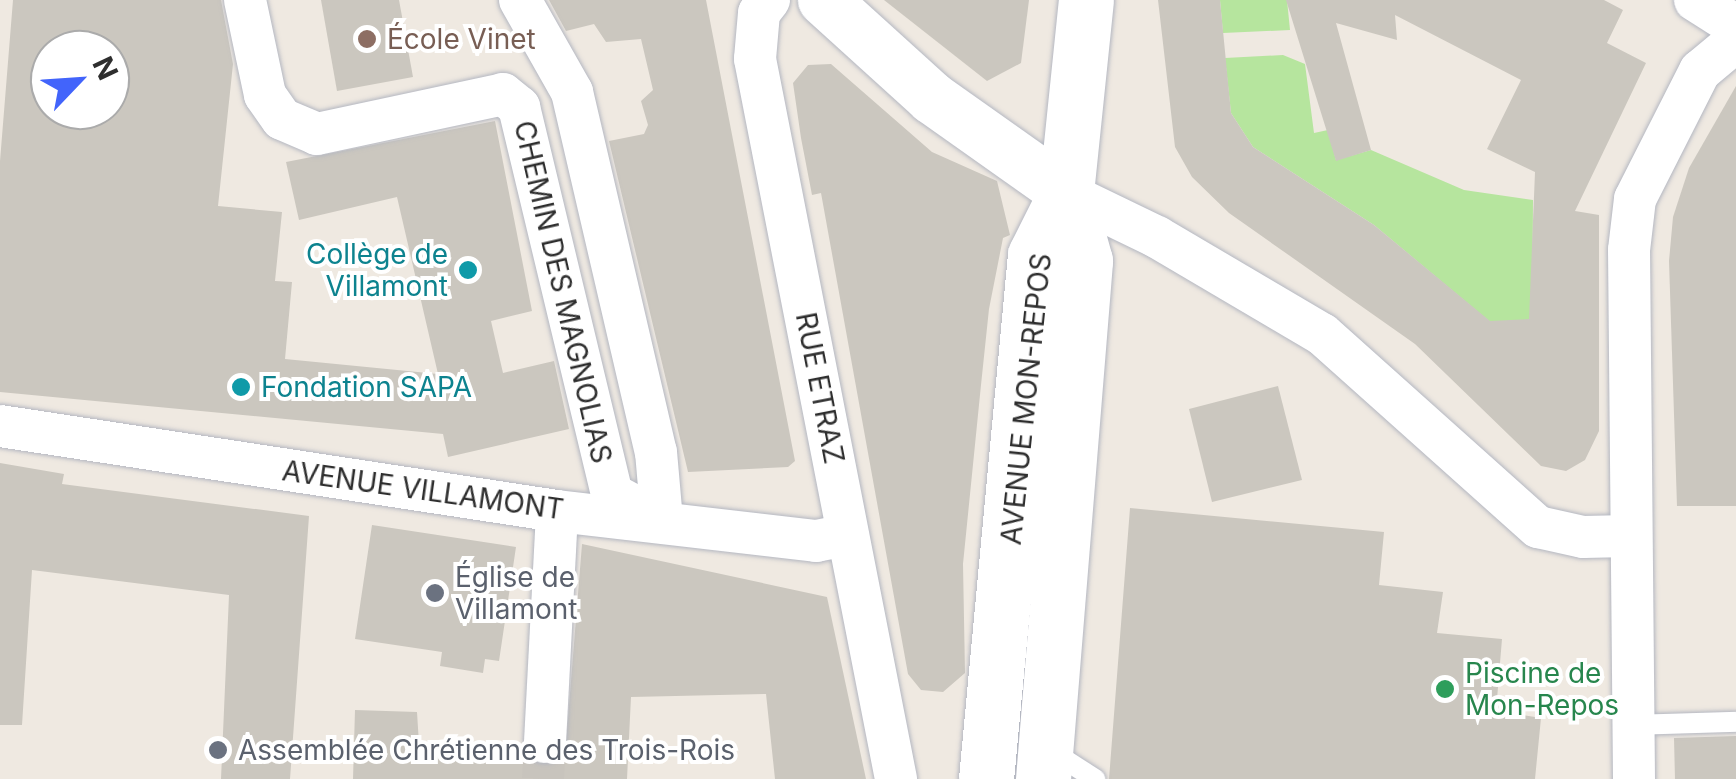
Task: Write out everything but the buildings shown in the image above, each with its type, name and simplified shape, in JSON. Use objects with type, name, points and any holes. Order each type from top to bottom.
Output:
[{"type":"main road","points":[[1066,193],[1086,0]]},
{"type":"main road","name":"AVENUE MON-REPOS","points":[[1021,765],[1000,676],[1035,256],[1066,193]]},
{"type":"main road","name":"AVENUE MON-REPOS","points":[[1021,765],[1085,261],[1066,193]]},
{"type":"street","name":"CHEMIN DES MAGNOLIAS","points":[[245,0],[265,95],[282,119],[317,134],[502,94],[519,107],[612,494],[662,520]]},
{"type":"street","points":[[520,0],[572,92],[656,452],[662,520]]},
{"type":"street","name":"RUE ETRAZ","points":[[769,0],[759,13],[755,60],[896,779]]},
{"type":"street","points":[[824,0],[932,98],[1066,193],[1157,237],[1322,334],[1538,526],[1584,536],[1628,536]]},
{"type":"street","points":[[1695,0],[1736,26]]},
{"type":"street","points":[[1634,779],[1628,536],[1629,250],[1636,199],[1700,71],[1736,41]]},
{"type":"street","name":"AVENUE VILLAMONT","points":[[0,426],[557,511],[662,520],[816,542],[847,534]]},
{"type":"street","points":[[545,742],[557,511]]},
{"type":"lane","points":[[1632,725],[1736,722]]},
{"type":"lane","points":[[1021,765],[1094,779]]},
{"type":"green space","points":[[1220,0],[1287,0],[1290,30],[1223,33]]},
{"type":"green space","points":[[1283,55],[1305,64],[1314,133],[1328,130],[1336,160],[1371,150],[1464,190],[1533,200],[1532,357],[1374,225],[1253,147],[1231,113],[1225,58]]},
{"type":"tunnel","points":[[543,779],[545,742]]},
{"type":"place","name":"École Vinet","points":[[367,39]]},
{"type":"place","name":"Collège de Villamont","points":[[468,270]]},
{"type":"place","name":"Fondation SAPA","points":[[241,387]]},
{"type":"place","name":"Église de Villamont","points":[[435,593]]},
{"type":"place","name":"Piscine de Mon-Repos","points":[[1445,689]]},
{"type":"place","name":"Assemblée Chrétienne des Trois-Rois","points":[[218,750]]}]
